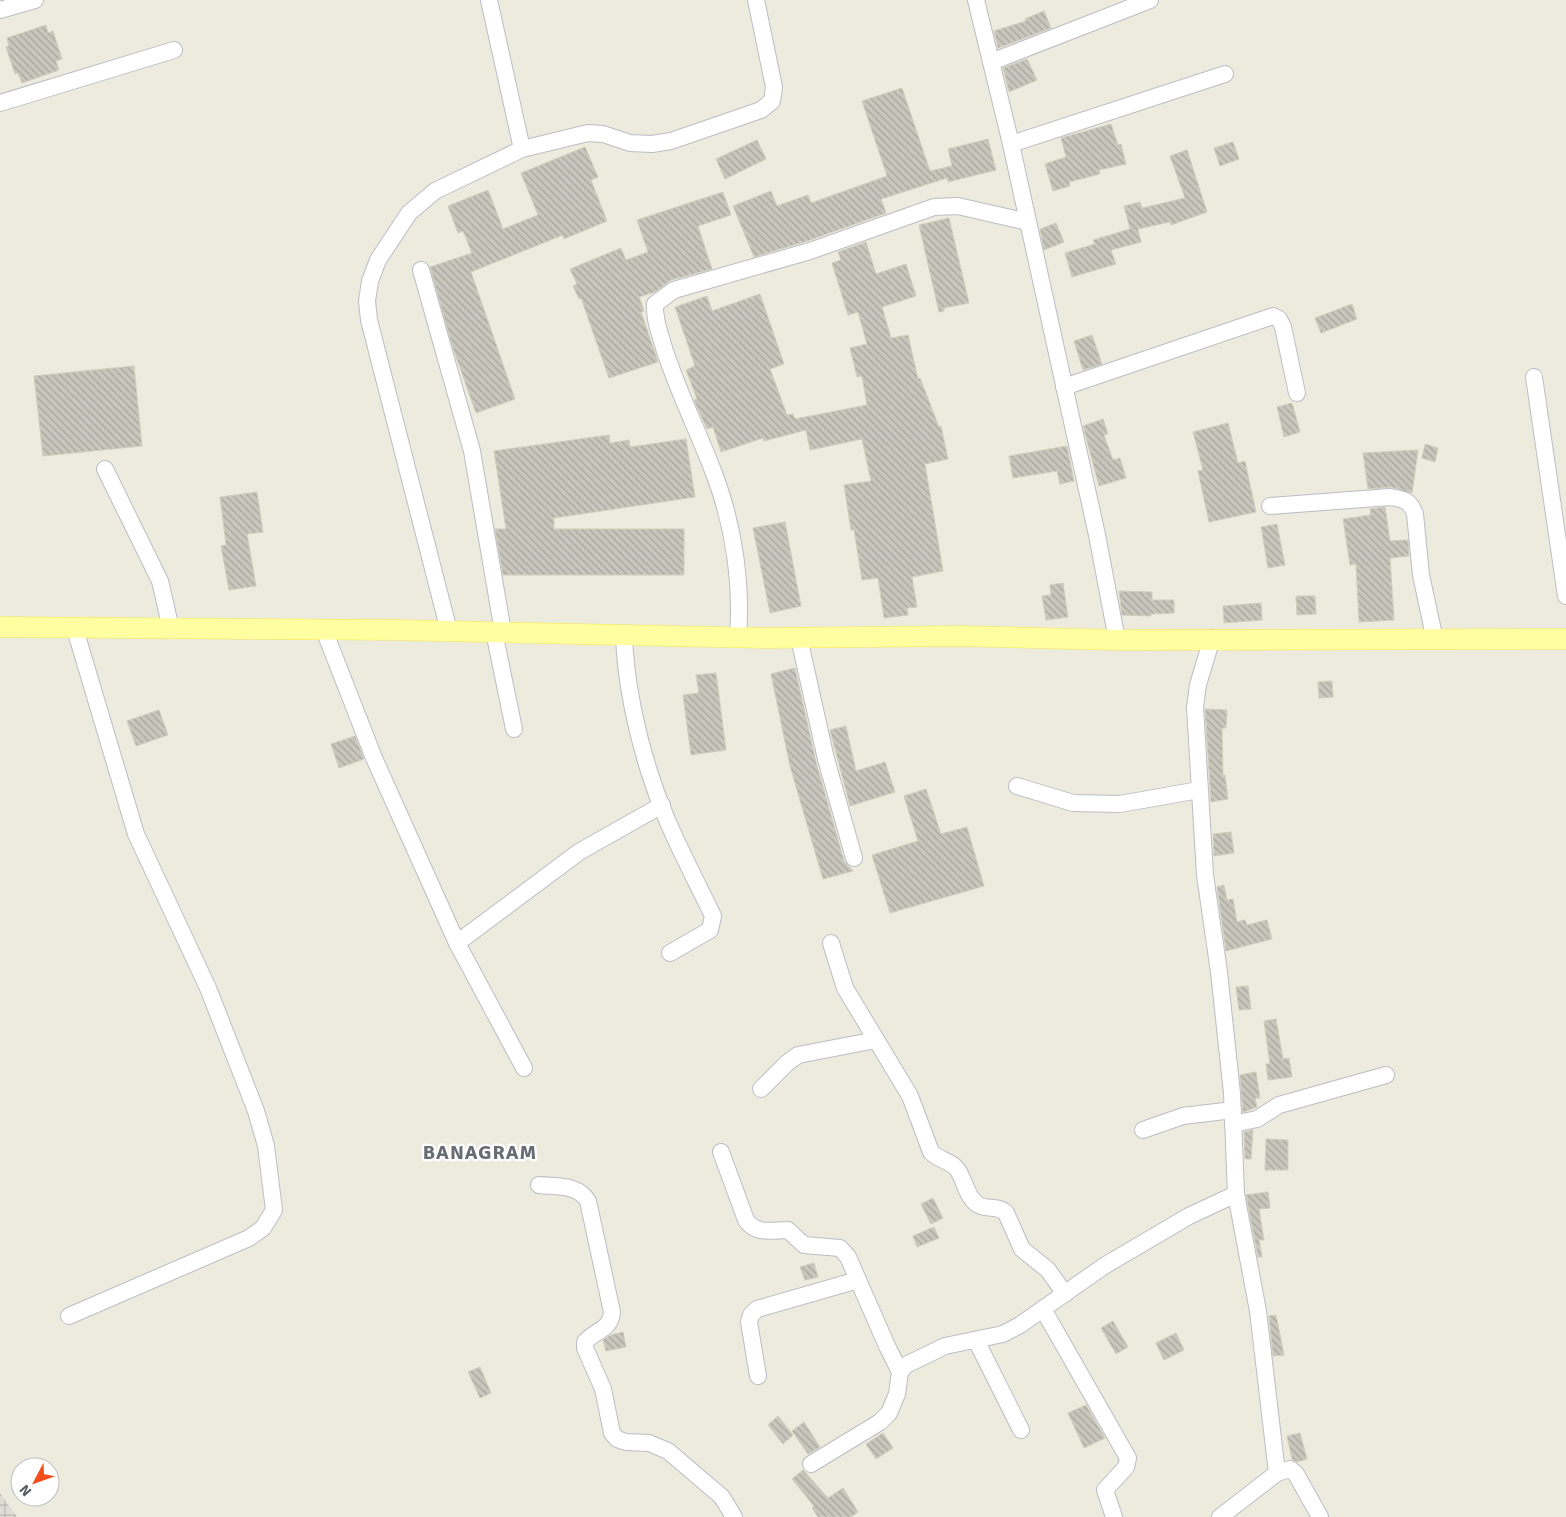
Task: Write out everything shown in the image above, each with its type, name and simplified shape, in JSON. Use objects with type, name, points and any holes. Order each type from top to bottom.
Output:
[{"type":"main road","points":[[0,627],[449,631],[738,638],[962,636],[1117,640],[1212,638],[1566,639]]},
{"type":"street","points":[[0,10],[35,0]]},
{"type":"street","points":[[489,0],[522,149]]},
{"type":"street","points":[[449,631],[369,320],[370,281],[378,260],[397,229],[422,201],[435,191],[522,149],[588,133],[603,134],[630,143],[652,144],[671,141],[761,110],[772,101],[774,87],[756,0]]},
{"type":"street","points":[[976,0],[1011,144],[1097,535],[1117,640]]},
{"type":"street","points":[[991,62],[1150,0]]},
{"type":"street","points":[[0,103],[174,50]]},
{"type":"street","points":[[1011,144],[1225,74]]},
{"type":"street","points":[[738,638],[739,581],[725,505],[715,475],[672,373],[654,316],[655,304],[674,290],[810,251],[934,207],[958,206],[1028,222]]},
{"type":"street","points":[[421,270],[472,451],[514,729]]},
{"type":"street","points":[[1064,387],[1273,316],[1279,319],[1283,327],[1296,393]]},
{"type":"street","points":[[1534,376],[1566,596]]},
{"type":"street","points":[[105,469],[160,581],[171,629]]},
{"type":"street","points":[[1270,506],[1390,497],[1405,499],[1412,505],[1415,514],[1420,575],[1435,640]]},
{"type":"street","points":[[69,1316],[248,1238],[264,1228],[274,1210],[266,1146],[256,1111],[208,988],[136,834],[75,628]]},
{"type":"street","points":[[324,630],[371,749],[457,943],[524,1068]]},
{"type":"street","points":[[624,634],[624,654],[632,699],[648,768],[662,805],[713,916],[710,930],[670,954]]},
{"type":"street","points":[[799,638],[826,759],[854,858]]},
{"type":"street","points":[[1212,638],[1198,686],[1195,707],[1205,875],[1219,972],[1233,1117],[1236,1194],[1258,1311],[1277,1473]]},
{"type":"street","points":[[1018,786],[1073,803],[1120,804],[1199,790]]},
{"type":"street","points":[[457,943],[579,852],[662,805]]},
{"type":"street","points":[[831,943],[845,988],[910,1096],[931,1152],[937,1158],[953,1164],[971,1198],[978,1204],[1002,1208],[1022,1249],[1048,1270],[1065,1294]]},
{"type":"street","points":[[762,1089],[786,1063],[798,1055],[876,1040]]},
{"type":"street","points":[[1142,1130],[1183,1116],[1233,1117],[1251,1121],[1279,1106],[1386,1075]]},
{"type":"street","points":[[721,1152],[746,1220],[751,1228],[758,1231],[788,1230],[804,1245],[840,1248],[848,1257],[900,1372],[897,1394],[889,1414],[880,1422],[811,1464]]},
{"type":"street","points":[[539,1185],[574,1188],[582,1192],[588,1201],[612,1319],[607,1327],[589,1336],[585,1342],[585,1348],[603,1389],[612,1432],[617,1439],[626,1442],[649,1443],[668,1451],[722,1497],[734,1517]]},
{"type":"street","points":[[900,1372],[906,1365],[945,1346],[1003,1334],[1043,1309],[1104,1266],[1180,1221],[1236,1194]]},
{"type":"street","points":[[758,1376],[749,1322],[751,1314],[757,1309],[858,1280]]},
{"type":"street","points":[[1043,1309],[1128,1458],[1126,1467],[1105,1490],[1114,1517]]},
{"type":"street","points":[[976,1340],[1021,1430]]},
{"type":"street","points":[[1220,1517],[1277,1473],[1290,1469],[1296,1474],[1320,1517]]},
{"type":"shaded area","points":[[0,1493],[17,1517],[0,1517]]},
{"type":"building","points":[[1044,11],[1051,28],[998,48],[994,31],[1026,21],[1025,19]]},
{"type":"building","points":[[46,25],[48,33],[53,31],[62,59],[56,61],[59,70],[22,83],[18,73],[15,74],[6,47],[9,46],[7,38]]},
{"type":"building","points":[[1027,59],[1037,80],[1009,92],[1003,68]]},
{"type":"building","points":[[902,88],[930,171],[952,166],[948,149],[988,139],[996,170],[948,182],[947,178],[881,199],[886,213],[807,241],[754,257],[733,206],[771,191],[777,206],[808,195],[811,203],[887,176],[862,101]]},
{"type":"building","points":[[1111,124],[1118,145],[1121,144],[1126,164],[1099,170],[1100,174],[1069,182],[1070,186],[1053,191],[1045,164],[1066,157],[1061,138]]},
{"type":"building","points":[[757,140],[766,159],[725,179],[716,159]]},
{"type":"building","points":[[1233,142],[1239,159],[1220,166],[1214,148]]},
{"type":"building","points":[[585,147],[598,177],[591,180],[607,221],[564,239],[563,235],[471,272],[515,399],[476,413],[452,345],[430,267],[472,253],[463,231],[458,233],[448,206],[488,190],[503,229],[538,215],[521,173]]},
{"type":"building","points":[[1187,150],[1207,212],[1171,225],[1170,222],[1138,229],[1141,242],[1111,250],[1116,264],[1072,277],[1065,253],[1095,244],[1093,240],[1130,229],[1124,206],[1140,202],[1142,208],[1185,198],[1170,156]]},
{"type":"building","points":[[723,192],[731,215],[698,226],[712,269],[671,280],[655,292],[639,297],[644,311],[641,312],[658,362],[609,378],[581,298],[579,299],[573,286],[577,284],[570,269],[621,248],[626,260],[648,252],[637,220]]},
{"type":"building","points":[[949,218],[969,303],[944,308],[944,311],[939,312],[919,225]]},
{"type":"building","points":[[1056,223],[1064,242],[1044,250],[1040,229]]},
{"type":"building","points":[[866,242],[876,274],[906,264],[916,296],[882,307],[891,338],[908,335],[918,379],[920,378],[939,427],[941,426],[948,459],[925,464],[943,571],[912,577],[917,607],[907,608],[908,615],[884,618],[878,578],[862,580],[844,485],[871,481],[862,439],[810,450],[806,430],[764,441],[763,438],[721,452],[713,427],[707,429],[694,400],[697,399],[686,370],[695,366],[675,307],[707,296],[712,311],[760,294],[784,364],[770,369],[787,415],[793,414],[795,419],[867,405],[862,376],[857,377],[850,348],[867,344],[858,312],[848,315],[832,263],[841,260],[838,252]]},
{"type":"building","points":[[1352,304],[1357,319],[1321,333],[1315,318]]},
{"type":"building","points":[[1092,335],[1102,364],[1083,370],[1074,341]]},
{"type":"building","points":[[134,366],[142,446],[43,456],[34,376]]},
{"type":"building","points":[[1292,403],[1300,432],[1284,437],[1277,407]]},
{"type":"building","points":[[1103,419],[1108,434],[1104,435],[1113,460],[1120,458],[1126,478],[1099,486],[1083,426]]},
{"type":"building","points":[[1228,423],[1238,463],[1245,461],[1256,512],[1209,522],[1198,471],[1203,470],[1193,432]]},
{"type":"building","points":[[609,435],[610,443],[629,440],[630,447],[686,439],[695,497],[554,518],[554,529],[684,529],[684,575],[503,575],[495,529],[506,529],[494,451]]},
{"type":"building","points":[[1425,444],[1438,448],[1435,462],[1422,458]]},
{"type":"building","points":[[1067,446],[1074,481],[1060,484],[1057,471],[1013,478],[1009,456]]},
{"type":"building","points":[[1418,450],[1412,493],[1391,487],[1368,489],[1363,453]]},
{"type":"building","points":[[257,492],[263,532],[247,534],[256,586],[229,590],[221,546],[226,545],[220,497]]},
{"type":"building","points":[[1385,507],[1390,541],[1408,540],[1409,556],[1390,558],[1394,620],[1359,622],[1356,564],[1350,565],[1343,519],[1371,515],[1370,509]]},
{"type":"building","points":[[785,522],[801,606],[770,613],[753,528]]},
{"type":"building","points":[[1277,524],[1285,565],[1268,568],[1261,527]]},
{"type":"building","points":[[1063,583],[1068,617],[1046,620],[1042,596],[1051,595],[1050,585]]},
{"type":"building","points":[[1119,591],[1152,592],[1152,600],[1174,600],[1174,613],[1151,614],[1151,616],[1122,615]]},
{"type":"building","points":[[1296,596],[1315,596],[1316,614],[1297,615]]},
{"type":"building","points":[[1261,603],[1262,620],[1224,623],[1223,606]]},
{"type":"building","points":[[795,668],[816,762],[844,861],[853,871],[823,879],[790,766],[771,674]]},
{"type":"building","points":[[716,673],[726,750],[691,755],[683,695],[699,693],[696,675]]},
{"type":"building","points":[[1332,681],[1333,697],[1319,698],[1318,682]]},
{"type":"building","points":[[1205,709],[1227,710],[1226,728],[1222,728],[1223,776],[1225,775],[1228,799],[1211,802]]},
{"type":"building","points":[[159,710],[168,735],[136,746],[127,721]]},
{"type":"building","points":[[846,726],[856,771],[885,762],[895,792],[850,806],[830,730]]},
{"type":"building","points":[[355,736],[364,759],[339,768],[331,744]]},
{"type":"building","points":[[926,789],[941,834],[967,827],[984,886],[890,913],[872,855],[918,841],[904,796]]},
{"type":"building","points":[[1231,832],[1234,853],[1214,856],[1213,834]]},
{"type":"building","points":[[1224,885],[1227,900],[1233,899],[1237,922],[1245,920],[1247,925],[1267,920],[1272,939],[1226,951],[1217,887]]},
{"type":"building","points":[[1248,986],[1251,1009],[1239,1010],[1236,987]]},
{"type":"building","points":[[1276,1019],[1283,1059],[1289,1058],[1292,1077],[1268,1080],[1266,1064],[1270,1064],[1264,1021]]},
{"type":"building","points":[[1256,1072],[1260,1098],[1255,1098],[1257,1107],[1243,1112],[1240,1075]]},
{"type":"building","points":[[1253,1130],[1251,1159],[1245,1159],[1244,1132]]},
{"type":"building","points":[[1266,1139],[1288,1140],[1288,1170],[1265,1170]]},
{"type":"building","points":[[1268,1192],[1270,1208],[1259,1209],[1264,1240],[1259,1240],[1262,1257],[1258,1257],[1246,1195]]},
{"type":"building","points":[[933,1198],[943,1218],[931,1224],[921,1204]]},
{"type":"building","points":[[934,1227],[939,1238],[917,1247],[913,1236]]},
{"type":"building","points":[[814,1263],[818,1277],[805,1280],[800,1267]]},
{"type":"building","points":[[1276,1315],[1284,1355],[1273,1356],[1269,1316]]},
{"type":"building","points":[[1113,1321],[1128,1347],[1116,1354],[1101,1328]]},
{"type":"building","points":[[623,1332],[626,1347],[606,1351],[603,1340],[611,1335]]},
{"type":"building","points":[[1176,1333],[1184,1350],[1164,1360],[1156,1343]]},
{"type":"building","points":[[480,1367],[491,1393],[480,1398],[468,1372]]},
{"type":"building","points":[[1086,1405],[1105,1438],[1084,1448],[1068,1413]]},
{"type":"building","points":[[778,1416],[793,1435],[783,1444],[768,1425]]},
{"type":"building","points":[[804,1422],[820,1447],[808,1454],[792,1431]]},
{"type":"building","points":[[883,1433],[893,1448],[876,1459],[866,1444]]},
{"type":"building","points":[[1300,1433],[1307,1459],[1297,1462],[1292,1459],[1287,1436]]},
{"type":"building","points":[[803,1470],[828,1498],[843,1488],[858,1512],[851,1517],[818,1517],[812,1508],[814,1506],[792,1479]]},
{"type":"district","name":"BANAGRAM","points":[[480,1152]]}]
